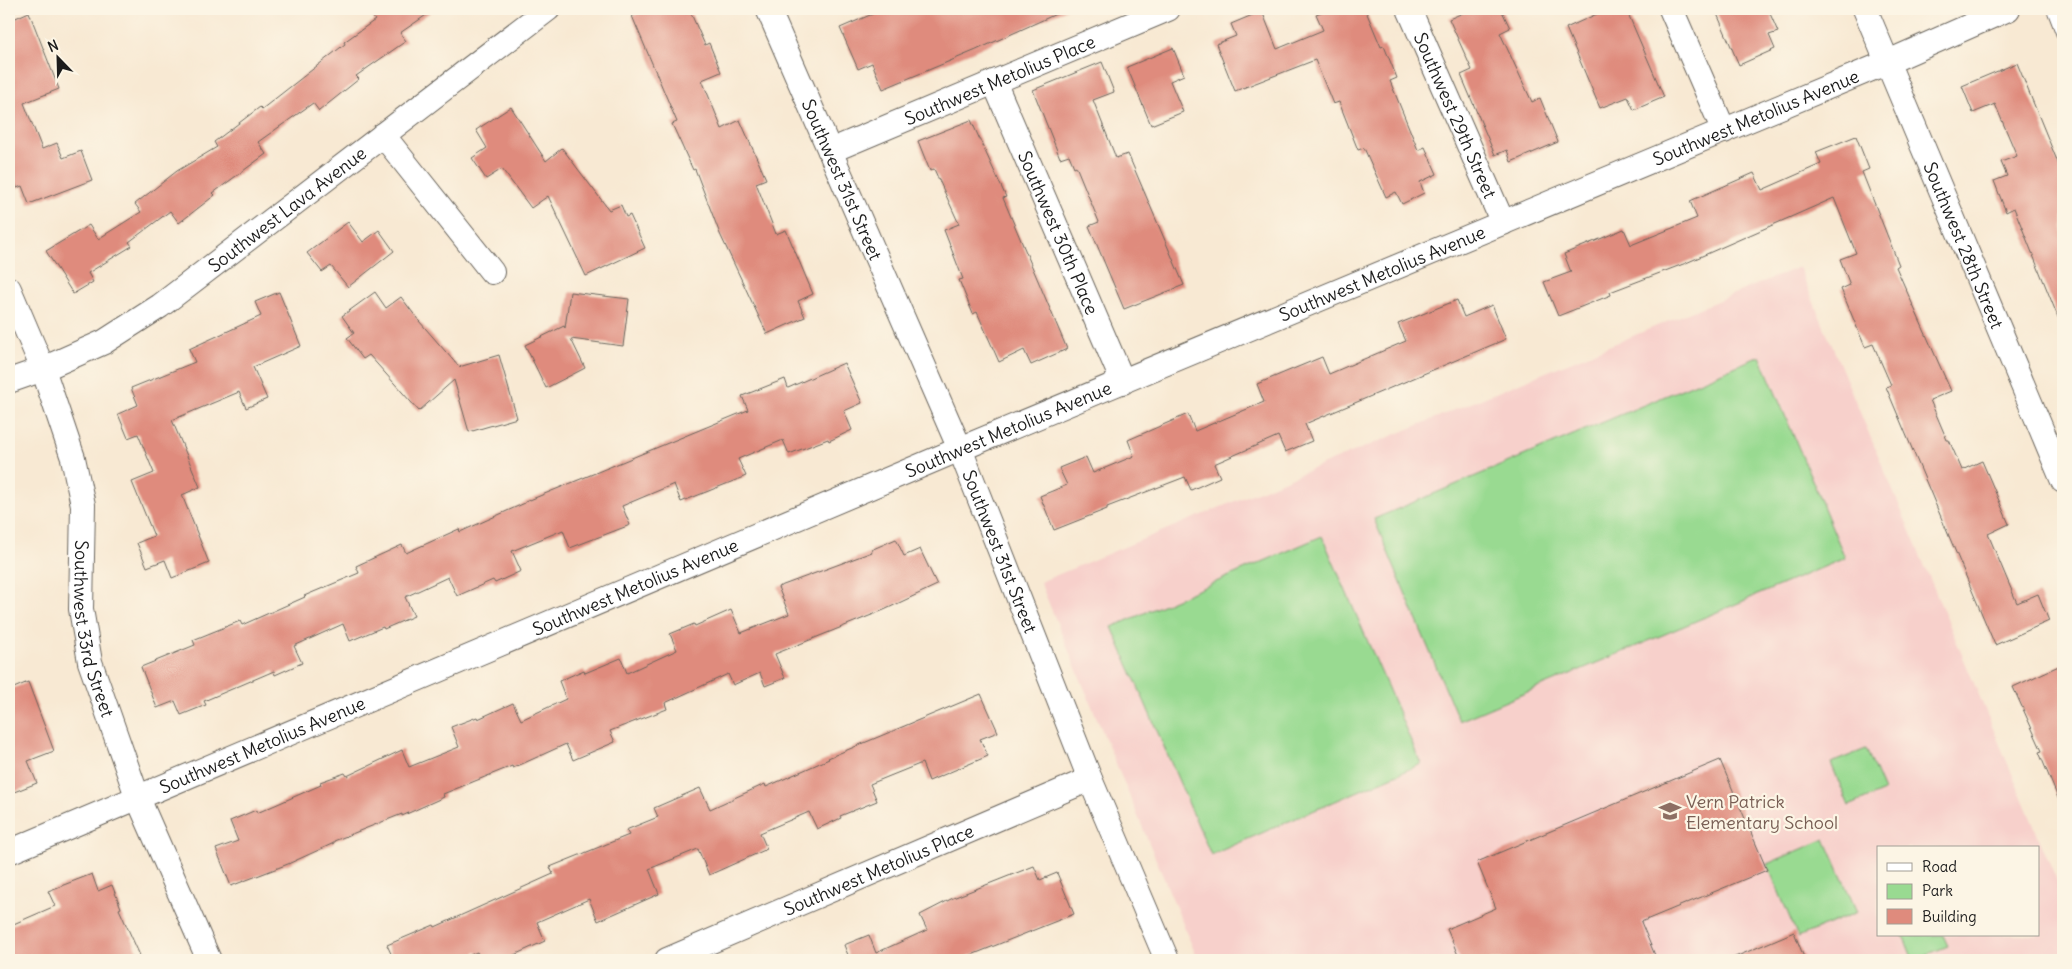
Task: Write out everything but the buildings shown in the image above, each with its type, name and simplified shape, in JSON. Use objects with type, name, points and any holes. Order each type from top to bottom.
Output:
[{"type":"street","name":"Southwest Lava Avenue","points":[[9,382],[104,342],[160,306],[548,9]]},
{"type":"street","name":"Southwest 31st Street","points":[[768,9],[960,449],[1090,779],[1167,960]]},
{"type":"street","name":"Southwest Metolius Place","points":[[830,151],[1168,9]]},
{"type":"street","name":"Southwest 29th Street","points":[[1409,9],[1503,223]]},
{"type":"street","points":[[1671,9],[1724,130]]},
{"type":"street","name":"Southwest 28th Street","points":[[1865,9],[2063,481]]},
{"type":"street","name":"Southwest Metolius Avenue","points":[[9,852],[960,449],[1888,62],[2008,9]]},
{"type":"street","name":"Southwest 30th Place","points":[[994,82],[1123,382]]},
{"type":"street","points":[[383,135],[492,272]]},
{"type":"street","name":"Southwest 33rd Street","points":[[9,289],[43,369],[73,458],[82,505],[81,609],[90,662],[138,796],[208,960]]},
{"type":"street","name":"Southwest Metolius Place","points":[[667,960],[1090,779]]},
{"type":"lane","points":[[2053,9],[2063,35]]},
{"type":"shaded area","points":[[1799,267],[2063,895],[2063,960],[1198,960],[1040,582]]},
{"type":"green space","points":[[1760,356],[1845,558],[1459,721],[1374,519]]},
{"type":"green space","points":[[1322,536],[1421,764],[1211,855],[1112,627]]},
{"type":"green space","points":[[1866,749],[1884,791],[1849,806],[1831,763]]},
{"type":"green space","points":[[1825,839],[1857,912],[1798,937],[1767,864]]},
{"type":"green space","points":[[1903,936],[1943,936],[1948,946],[1913,960]]},
{"type":"place","name":"Vern Patrick Elementary School","points":[[1670,811]]}]
